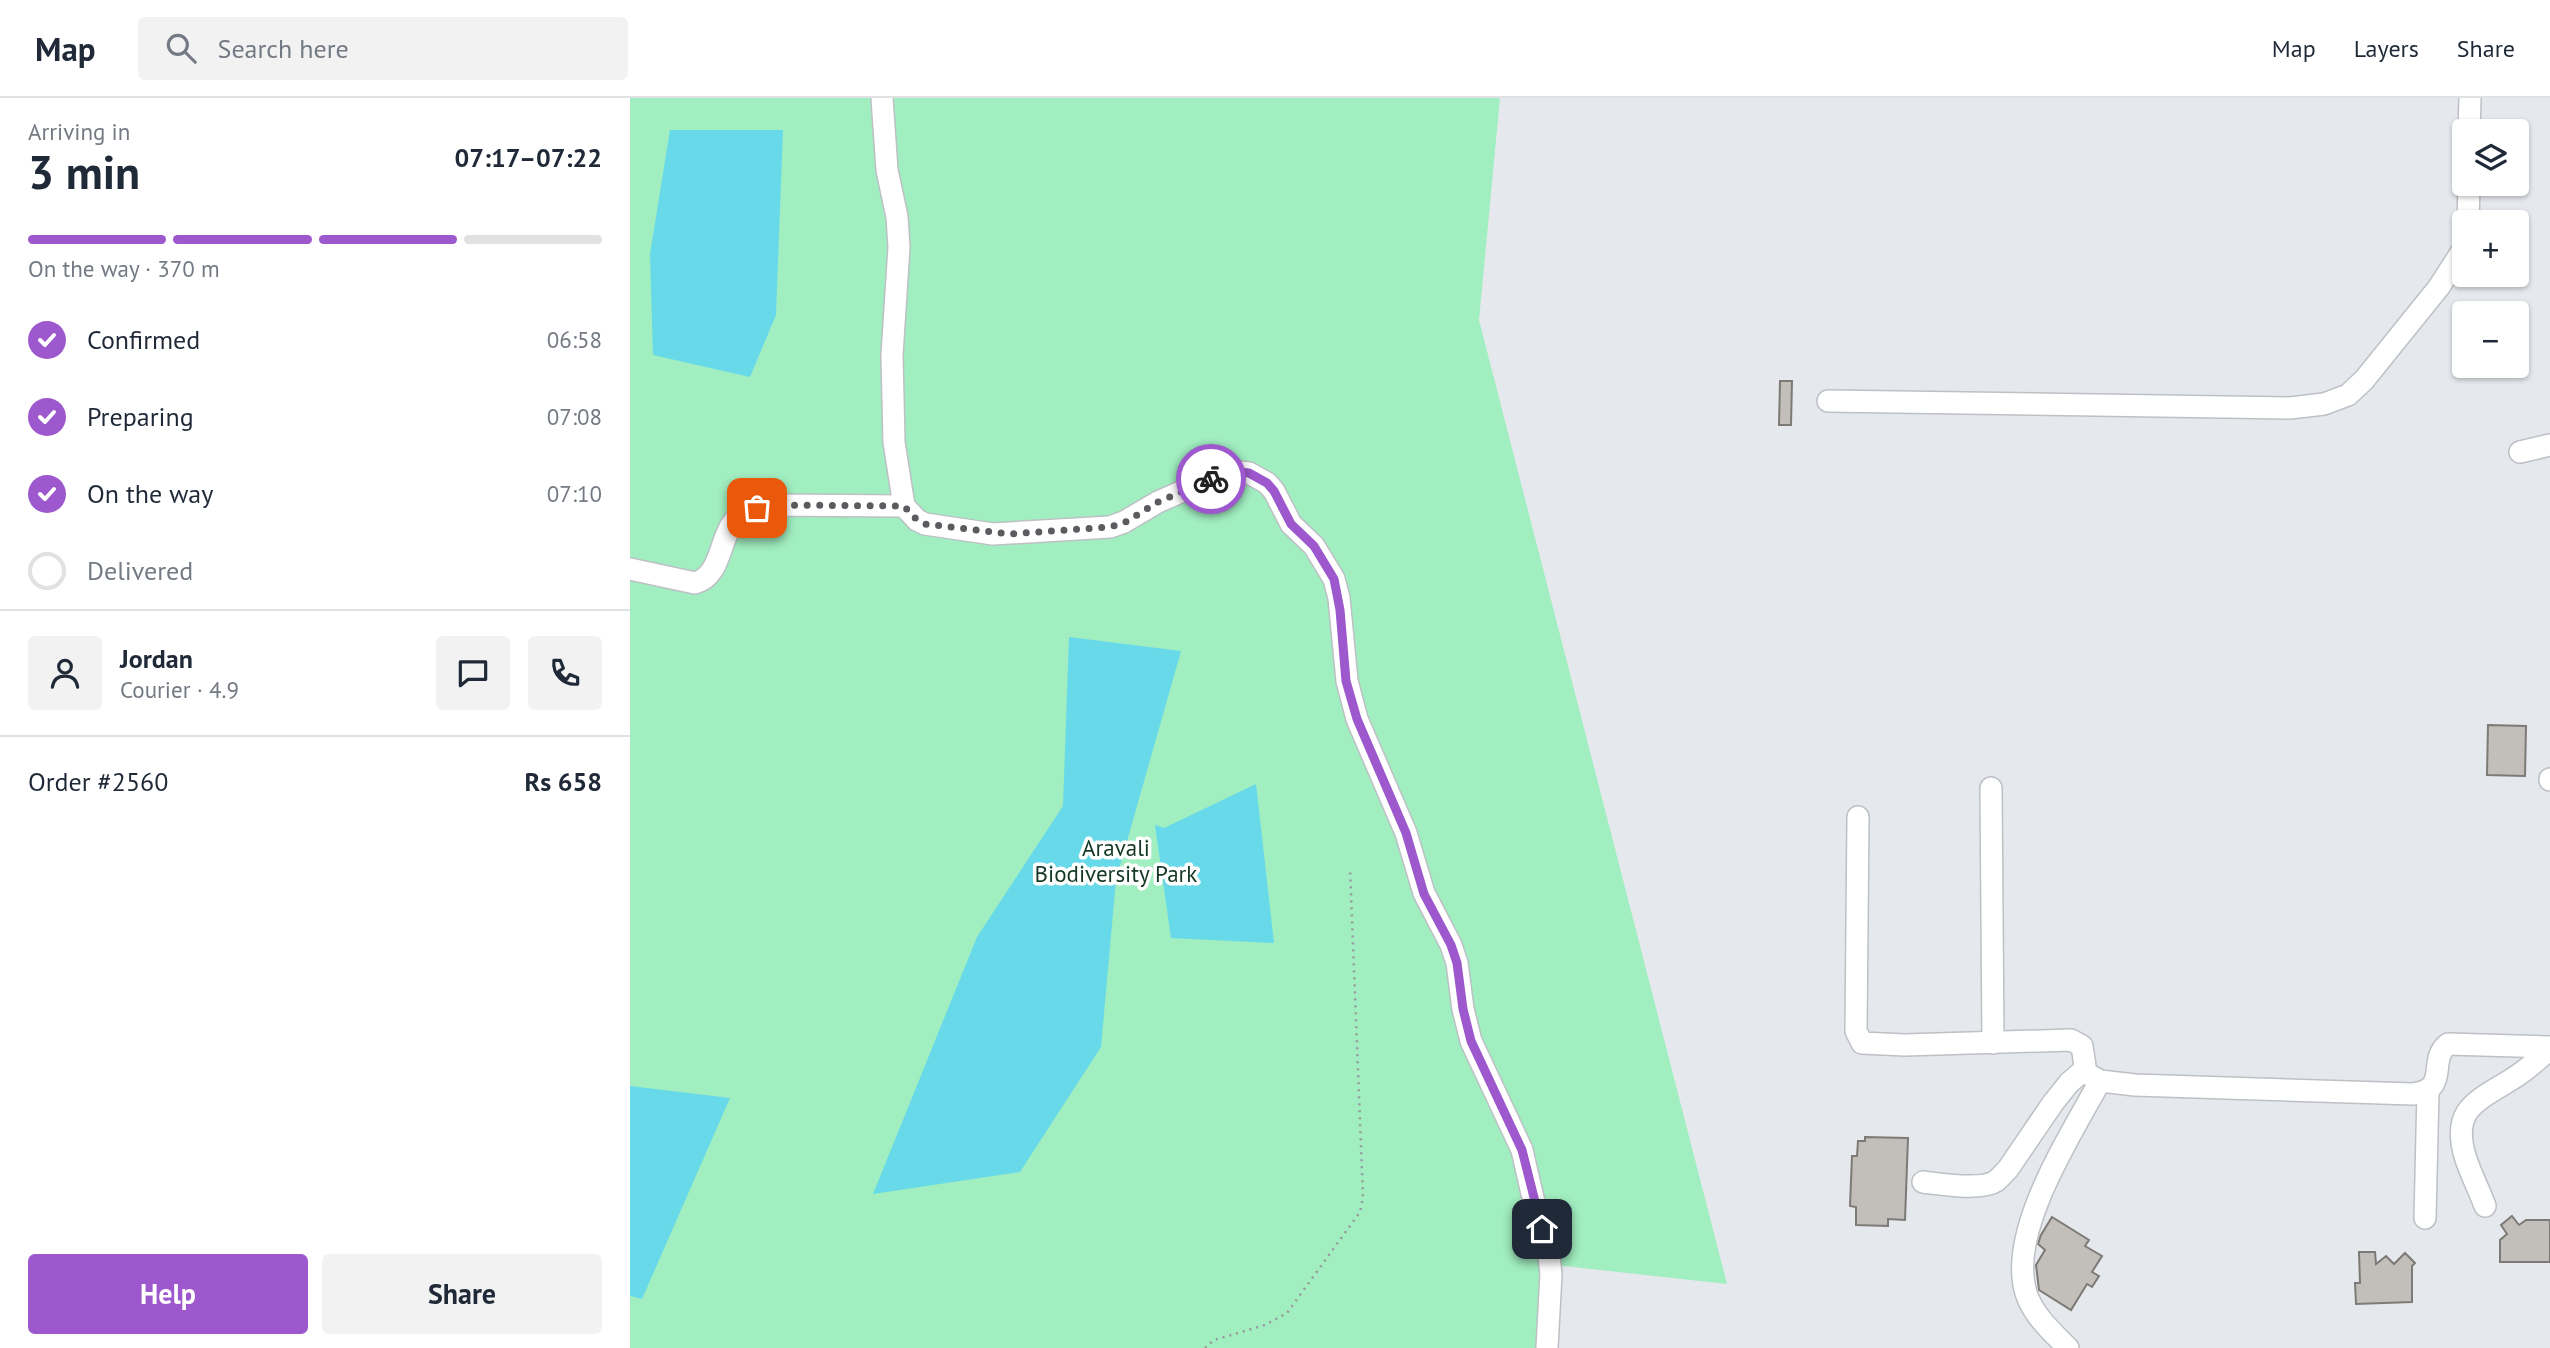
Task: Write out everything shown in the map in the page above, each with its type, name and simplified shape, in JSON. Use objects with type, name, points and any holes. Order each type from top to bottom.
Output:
[{"type":"street","points":[[882,98],[887,170],[897,217],[899,247],[892,355],[894,442],[904,506],[917,520],[925,524],[1009,534],[1117,525],[1158,502],[1225,474],[1249,473],[1274,491],[1291,524],[1314,546],[1334,579],[1340,610],[1346,681],[1357,719],[1406,833],[1424,894],[1451,945],[1457,963],[1463,1009],[1471,1041],[1522,1150],[1536,1211],[1548,1247],[1551,1274],[1547,1348]]},
{"type":"street","points":[[2469,119],[2470,98]]},
{"type":"street","points":[[1828,401],[2290,408],[2324,404],[2348,395],[2364,380],[2434,295],[2452,267]]},
{"type":"street","points":[[2520,452],[2550,444]]},
{"type":"street","points":[[630,569],[695,583],[703,581],[711,573],[733,522],[748,510],[774,505],[904,506]]},
{"type":"street","points":[[1991,788],[1993,1043]]},
{"type":"street","points":[[1858,817],[1856,1031],[1859,1040],[1866,1044],[1905,1045],[2077,1041],[2082,1046],[2092,1075],[2040,1194],[2022,1253],[2022,1273],[2032,1308],[2068,1348]]},
{"type":"street","points":[[1923,1182],[1969,1186],[1995,1181],[2008,1169],[2069,1083],[2092,1075],[2135,1085],[2413,1094],[2428,1091],[2434,1085],[2441,1050],[2448,1044],[2550,1048]]},
{"type":"street","points":[[2485,1206],[2465,1155],[2461,1137],[2462,1120],[2466,1110],[2474,1102],[2519,1075],[2550,1048]]},
{"type":"street","points":[[2425,1218],[2428,1091]]},
{"type":"path","points":[[1205,1348],[1214,1340],[1265,1325],[1287,1314],[1360,1212],[1362,1184],[1350,868]]},
{"type":"green space","name":"Aravali Biodiversity Park","points":[[630,98],[1500,98],[1479,320],[1727,1284],[1546,1264],[1535,1348],[630,1348]]},
{"type":"water","points":[[670,130],[783,130],[776,315],[750,377],[653,355],[650,254]]},
{"type":"water","points":[[1069,637],[1181,651],[1116,880],[1101,1047],[1020,1172],[873,1194],[977,937],[1063,806]]},
{"type":"water","points":[[1256,784],[1274,943],[1171,938],[1155,825],[1164,828]]},
{"type":"water","points":[[630,1086],[730,1098],[642,1299],[630,1296]]},
{"type":"building","points":[[1780,381],[1792,381],[1791,425],[1779,425]]},
{"type":"building","points":[[2488,725],[2526,726],[2525,776],[2487,775]]},
{"type":"building","points":[[1865,1137],[1908,1138],[1905,1220],[1888,1219],[1888,1226],[1856,1225],[1856,1207],[1850,1206],[1852,1156],[1857,1156],[1858,1141],[1865,1141]]},
{"type":"building","points":[[2512,1216],[2519,1225],[2526,1220],[2550,1220],[2550,1262],[2500,1262],[2500,1240],[2507,1234],[2501,1225]]},
{"type":"building","points":[[2052,1217],[2089,1240],[2085,1246],[2102,1256],[2092,1272],[2099,1276],[2092,1287],[2087,1284],[2071,1310],[2039,1290],[2036,1265],[2045,1250],[2038,1244]]},
{"type":"building","points":[[2359,1252],[2375,1252],[2376,1264],[2386,1256],[2394,1264],[2405,1253],[2415,1263],[2412,1266],[2412,1302],[2356,1304],[2355,1283],[2360,1283]]},
{"type":"way so far","points":[[757,508],[774,505],[904,506],[912,516],[925,524],[993,534],[1027,533],[1110,527],[1124,523],[1158,502],[1211,479]]},
{"type":"route","points":[[1211,479],[1239,472],[1249,473],[1267,483],[1291,524],[1314,546],[1334,579],[1339,598],[1346,681],[1357,719],[1406,833],[1424,894],[1451,945],[1457,963],[1463,1009],[1471,1041],[1522,1150],[1542,1229]]}]
